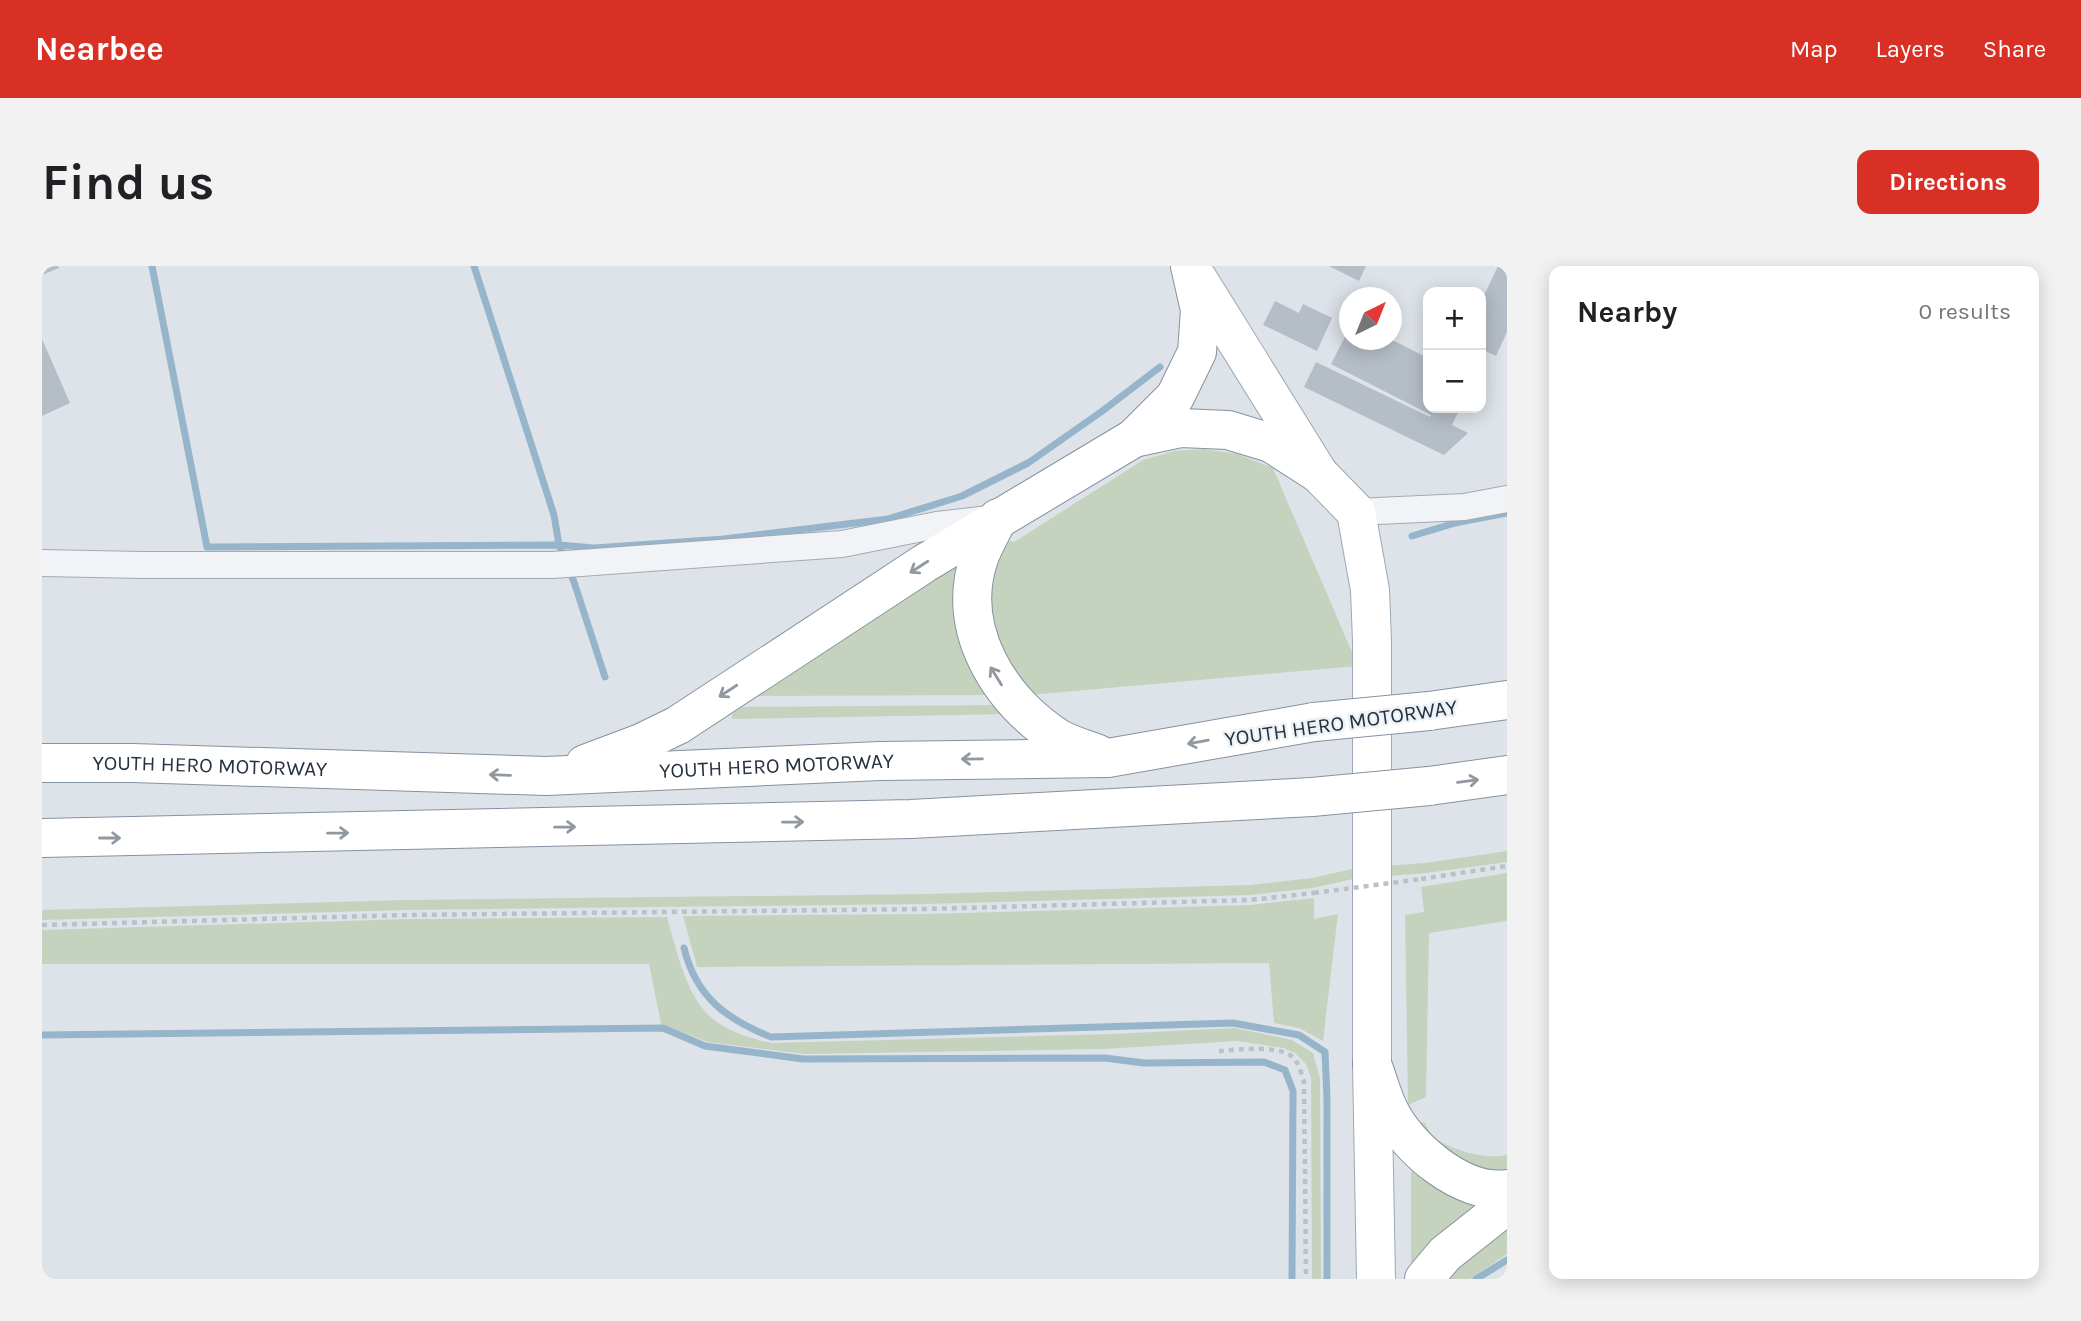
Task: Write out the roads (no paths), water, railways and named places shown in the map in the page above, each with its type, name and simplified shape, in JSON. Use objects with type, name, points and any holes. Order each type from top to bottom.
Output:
[{"type":"main road","points":[[546,776],[600,760],[678,724],[925,563],[1135,438],[1175,397],[1197,352],[1200,310],[1190,266]]},
{"type":"main road","points":[[1190,266],[1319,474],[1356,512],[1370,590],[1372,641],[1372,1064],[1376,1279]]},
{"type":"main road","points":[[1135,438],[1181,428],[1228,430],[1271,443],[1319,474]]},
{"type":"main road","points":[[998,518],[979,559],[973,593],[976,634],[994,677],[1026,714],[1060,739],[1108,758]]},
{"type":"main road","name":"YOUTH HERO MOTORWAY","points":[[42,763],[146,763],[546,776],[880,761],[1108,758],[1314,722],[1507,700]]},
{"type":"main road","points":[[42,838],[911,819],[1312,797],[1429,786],[1507,775]]},
{"type":"main road","points":[[1372,1064],[1389,1111],[1420,1153],[1461,1180],[1482,1187],[1507,1189]]},
{"type":"main road","points":[[1424,1279],[1445,1254],[1507,1205]]},
{"type":"street","points":[[1356,512],[1464,507],[1507,499]]},
{"type":"street","points":[[42,563],[552,565],[842,544],[937,525],[998,518]]},
{"type":"waterway","points":[[152,266],[207,547],[559,545],[594,548],[724,539],[888,519],[962,496],[1028,463],[1160,367]]},
{"type":"waterway","points":[[474,266],[554,515],[559,545],[605,677]]},
{"type":"waterway","points":[[1412,536],[1455,523],[1507,513]]},
{"type":"waterway","points":[[684,948],[696,980],[715,1004],[740,1022],[771,1037],[1233,1023],[1299,1035],[1325,1052],[1327,1279]]},
{"type":"waterway","points":[[42,1035],[663,1028],[705,1046],[803,1059],[1105,1058],[1144,1063],[1264,1062],[1285,1070],[1293,1091],[1292,1279]]},
{"type":"waterway","points":[[1476,1279],[1507,1260]]}]
